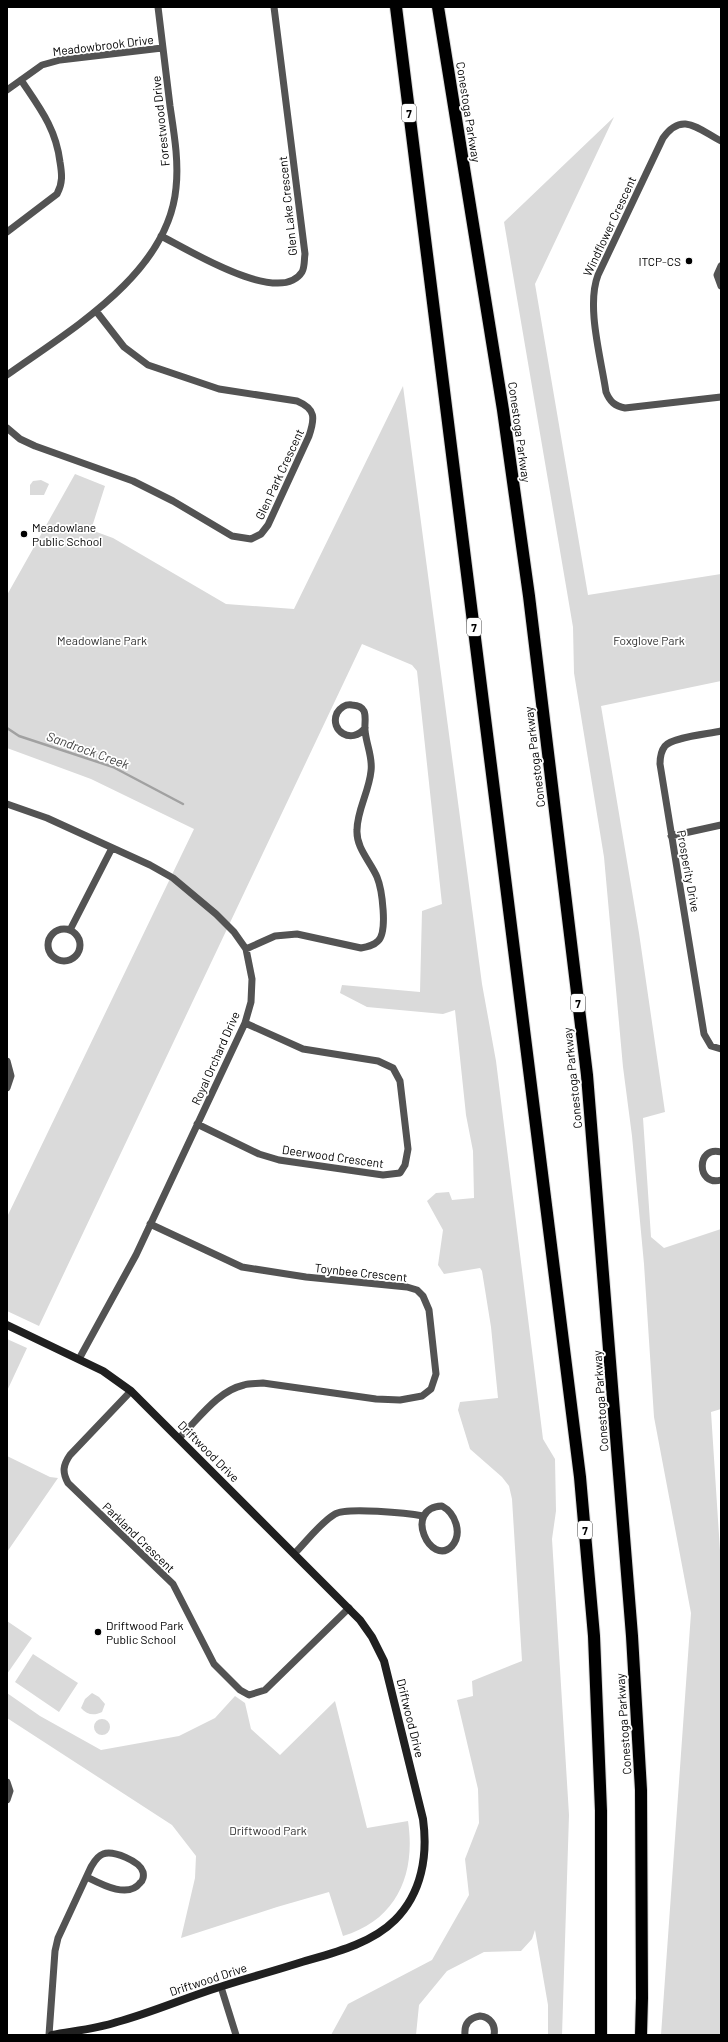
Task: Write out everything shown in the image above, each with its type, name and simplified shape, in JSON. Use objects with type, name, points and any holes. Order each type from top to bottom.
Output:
[{"type":"highway","name":"Conestoga Parkway","points":[[396,7],[580,1477],[594,1636],[601,1811],[600,2035]]},
{"type":"highway","name":"Conestoga Parkway","points":[[438,7],[503,410],[529,596],[587,1075],[631,1628],[641,1790],[641,2035]]},
{"type":"street","name":"Forestwood Drive","points":[[7,375],[96,311],[124,286],[149,257],[161,236],[170,214],[176,188],[177,154],[162,48],[158,7]]},
{"type":"street","name":"Glen Lake Crescent","points":[[161,236],[207,262],[248,277],[277,283],[292,282],[303,271],[305,254],[274,7]]},
{"type":"street","name":"Meadowbrook Drive","points":[[7,90],[42,65],[60,60],[162,48]]},
{"type":"street","points":[[7,232],[57,194],[61,188],[63,178],[58,144],[51,125],[21,80]]},
{"type":"street","name":"Windflower Crescent","points":[[721,141],[684,123],[676,124],[669,128],[598,275],[593,287],[593,302],[606,392],[613,403],[625,408],[721,397]]},
{"type":"street","points":[[721,266],[717,275],[721,286]]},
{"type":"street","name":"Glen Park Crescent","points":[[7,428],[20,439],[35,446],[133,481],[173,501],[232,536],[251,539],[261,534],[268,526],[309,436],[314,421],[312,411],[297,401],[219,389],[148,365],[124,347],[96,311]]},
{"type":"street","points":[[246,949],[276,936],[297,934],[361,948],[371,946],[378,941],[383,934],[384,925],[379,882],[362,850],[356,831],[358,817],[369,784],[372,769],[365,728],[365,714],[362,709],[355,705],[346,705],[337,713],[335,725],[344,735],[353,736],[359,734],[365,728]]},
{"type":"street","name":"Prosperity Drive","points":[[721,731],[675,740],[666,745],[661,754],[660,764],[704,1034],[711,1046],[721,1050]]},
{"type":"street","name":"Royal Orchard Drive","points":[[7,804],[47,818],[173,878],[216,914],[234,932],[246,949],[252,979],[251,1002],[245,1023],[136,1255],[79,1359]]},
{"type":"street","points":[[671,836],[721,825]]},
{"type":"street","points":[[70,930],[112,848]]},
{"type":"street","points":[[59,930],[70,930],[78,938],[80,944],[78,953],[70,960],[65,962],[55,959],[49,953],[48,947],[51,935],[59,930]]},
{"type":"street","name":"Deerwood Crescent","points":[[197,1124],[259,1154],[279,1160],[383,1175],[400,1173],[405,1165],[408,1149],[400,1081],[393,1068],[378,1061],[303,1049],[245,1023]]},
{"type":"street","points":[[7,1062],[11,1076],[7,1088]]},
{"type":"street","points":[[721,1152],[713,1151],[708,1153],[702,1160],[701,1165],[707,1178],[712,1180],[721,1180]]},
{"type":"street","name":"Toynbee Crescent","points":[[150,1224],[242,1267],[306,1277],[412,1288],[417,1290],[423,1296],[429,1310],[436,1374],[431,1389],[422,1396],[400,1400],[376,1399],[263,1383],[244,1385],[232,1390],[218,1399],[179,1438]]},
{"type":"street","name":"Driftwood Drive","points":[[7,1325],[110,1375],[132,1390],[360,1620],[378,1647],[391,1686],[423,1819],[425,1844],[420,1877],[410,1901],[395,1920],[379,1932],[349,1948],[221,1987],[116,2023],[50,2035]]},
{"type":"street","name":"Parkland Crescent","points":[[132,1390],[70,1454],[64,1464],[64,1474],[68,1483],[173,1584],[214,1664],[240,1690],[249,1695],[265,1690],[349,1608]]},
{"type":"street","points":[[435,1506],[442,1506],[452,1513],[455,1518],[457,1532],[450,1548],[440,1550],[428,1545],[425,1539],[423,1516],[428,1510],[435,1506]]},
{"type":"street","points":[[295,1553],[326,1521],[339,1512],[411,1513],[423,1516]]},
{"type":"street","points":[[7,1782],[10,1791],[7,1800]]},
{"type":"street","points":[[50,2035],[55,1951],[58,1938],[87,1877],[96,1859],[103,1854],[112,1852],[138,1864],[143,1872],[143,1880],[138,1887],[130,1891],[102,1885],[87,1877]]},
{"type":"street","points":[[221,1987],[236,2035]]},
{"type":"street","points":[[465,2035],[467,2023],[470,2019],[480,2016],[491,2022],[494,2026],[494,2035]]},
{"type":"green space","name":"Foxglove Park","points":[[614,117],[535,284],[588,595],[721,574],[721,681],[601,706],[639,933],[665,1112],[643,1118],[651,1237],[664,1248],[721,1229],[721,1409],[711,1412],[721,1566],[721,2035],[661,2035],[691,1613],[654,1417],[644,1264],[632,1136],[623,1067],[604,857],[574,673],[573,627],[504,222]]},
{"type":"green space","name":"Meadowlane Park","points":[[403,386],[482,984],[496,1061],[543,1439],[555,1459],[556,1511],[552,1539],[569,1815],[562,2035],[548,2035],[548,2005],[535,1930],[532,1939],[521,1951],[484,1952],[447,1971],[419,2005],[416,2035],[331,2035],[348,2004],[432,1960],[469,1895],[465,1859],[479,1823],[478,1789],[457,1700],[473,1696],[472,1681],[522,1661],[512,1499],[509,1486],[502,1477],[470,1449],[458,1410],[460,1402],[498,1398],[491,1327],[482,1271],[480,1268],[444,1274],[438,1265],[443,1230],[427,1201],[436,1193],[449,1192],[452,1200],[474,1198],[473,1151],[466,1115],[455,1010],[443,1014],[367,1007],[340,993],[342,985],[420,992],[422,911],[442,904],[417,671],[412,665],[362,644],[39,1326],[7,1311],[7,1217],[194,829],[91,779],[7,748],[7,595],[75,474],[105,486],[91,530],[113,538],[226,604],[294,609]]},
{"type":"green space","points":[[41,480],[49,484],[44,495],[30,495],[30,485],[33,481]]},
{"type":"green space","points":[[7,1339],[27,1348],[7,1391]]},
{"type":"green space","points":[[7,1456],[50,1477],[58,1478],[7,1552]]},
{"type":"green space","points":[[7,1621],[32,1638],[7,1674]]},
{"type":"green space","points":[[33,1654],[78,1683],[59,1712],[15,1682]]},
{"type":"green space","name":"Driftwood Park","points":[[7,1693],[40,1716],[101,1750],[179,1736],[215,1718],[235,1696],[245,1703],[251,1729],[280,1755],[335,1701],[367,1828],[408,1821],[410,1841],[409,1859],[399,1892],[389,1907],[377,1919],[362,1929],[343,1936],[329,1892],[181,1938],[195,1878],[196,1856],[172,1825],[7,1718]]},
{"type":"green space","points":[[92,1693],[99,1697],[105,1704],[102,1712],[91,1714],[81,1708],[85,1699]]},
{"type":"green space","points":[[102,1719],[108,1721],[110,1727],[108,1733],[102,1735],[96,1733],[94,1727],[96,1721]]},
{"type":"waterway","name":"Sandrock Creek","points":[[7,728],[19,736],[113,767],[183,804]]},
{"type":"place","name":"ITCP-CS","points":[[689,261]]},
{"type":"place","name":"Meadowlane Public School","points":[[24,534]]},
{"type":"place","name":"Driftwood Park Public School","points":[[98,1632]]}]
